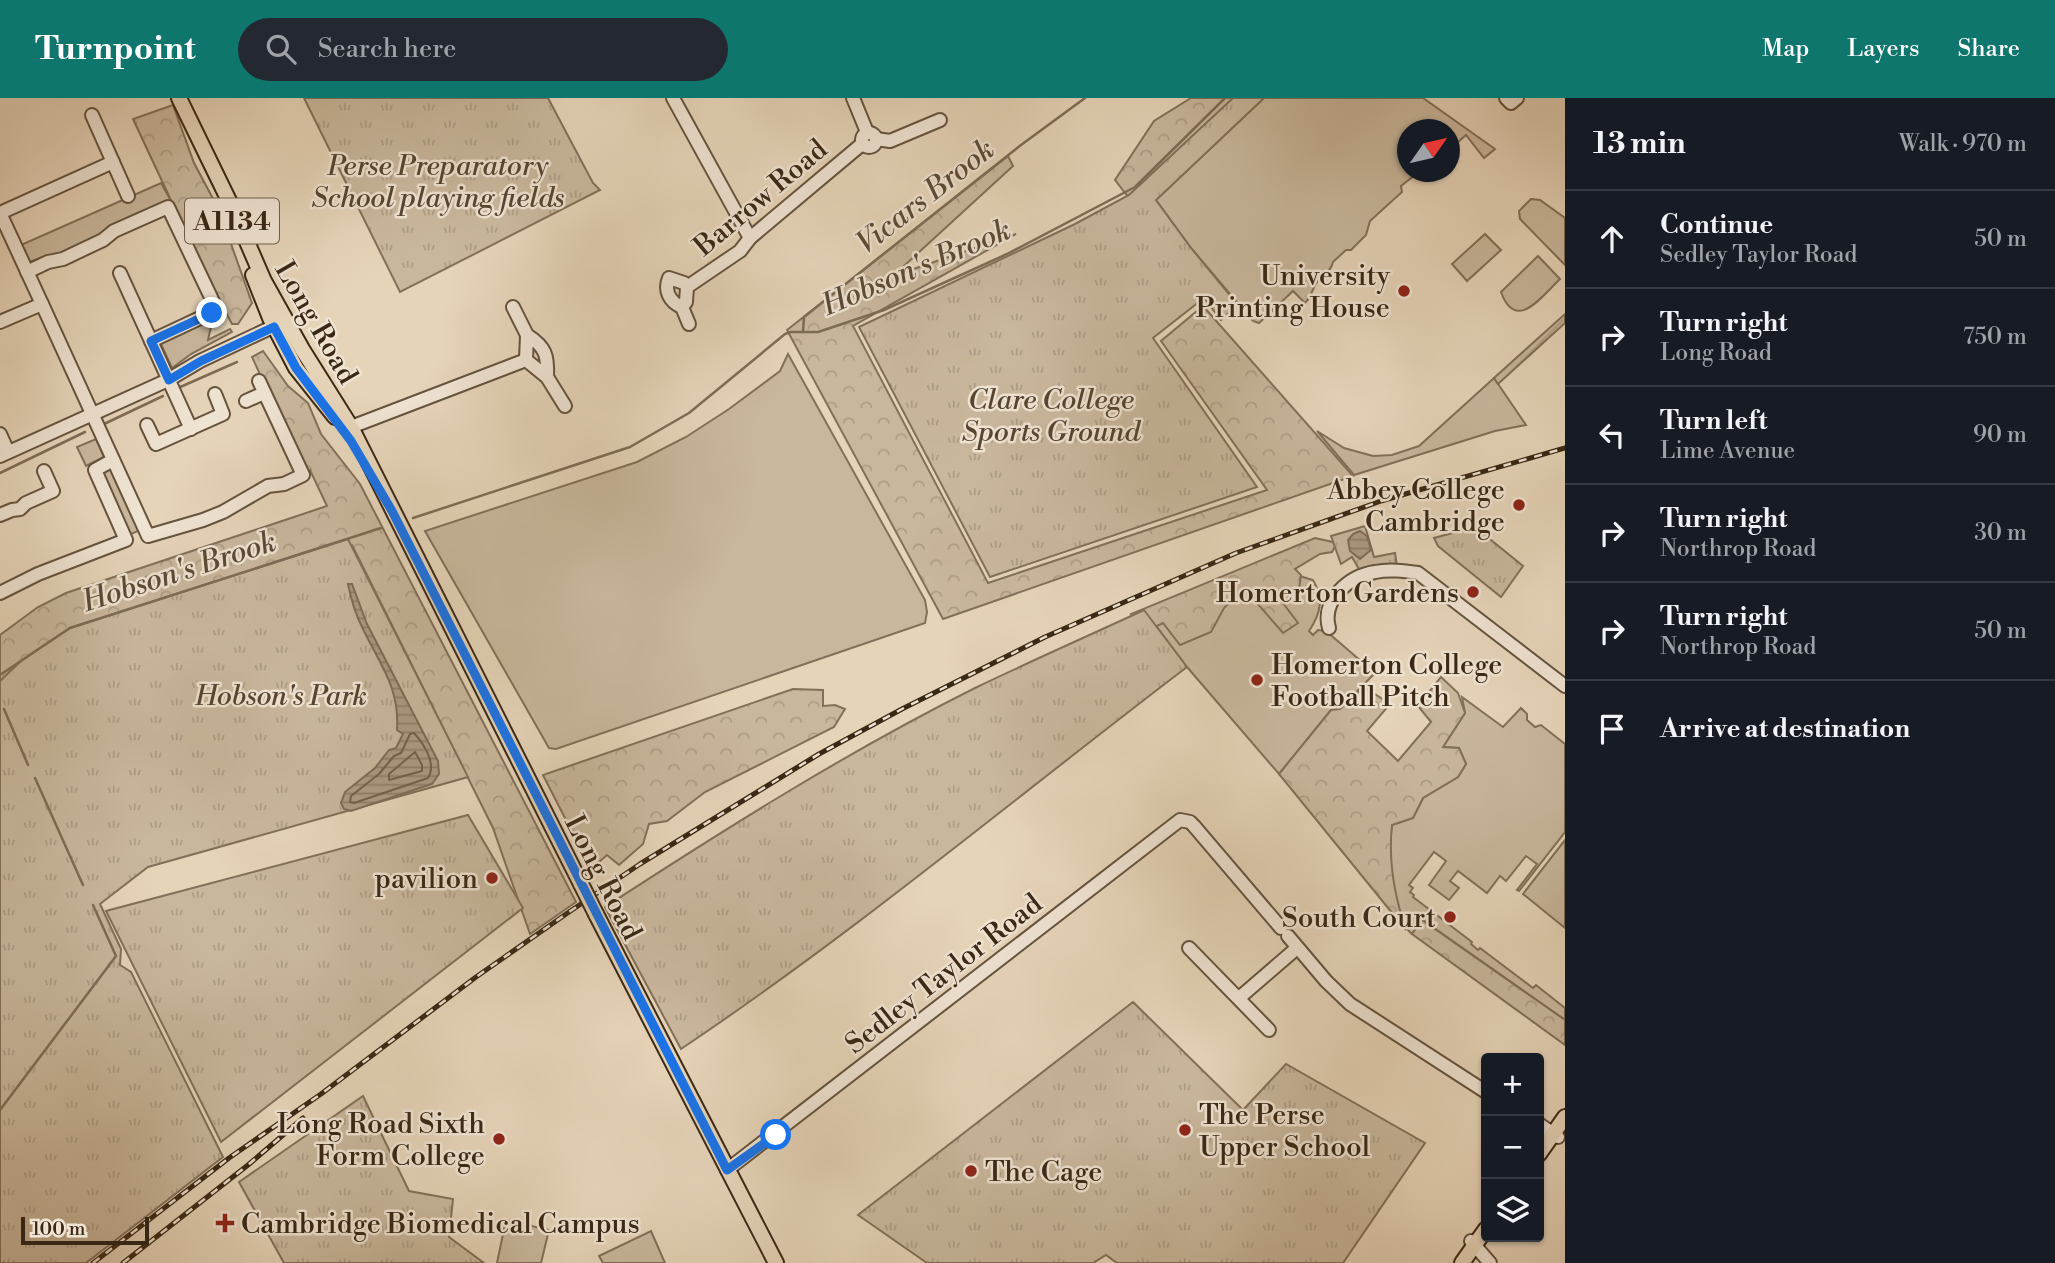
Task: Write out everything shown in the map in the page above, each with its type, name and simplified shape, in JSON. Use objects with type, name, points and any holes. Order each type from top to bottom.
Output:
[{"type":"main road","name":"Long Road","points":[[179,98],[232,207],[264,281],[296,368],[351,441],[392,511]]},
{"type":"main road","name":"Long Road","points":[[279,323],[351,427],[596,915],[776,1263]]},
{"type":"main road","points":[[1544,1148],[1556,1135],[1564,1112]]},
{"type":"main road","points":[[1462,1263],[1481,1234]]},
{"type":"street","points":[[673,98],[750,238]]},
{"type":"street","name":"Barrow Road","points":[[687,287],[740,251],[750,238],[868,138],[853,98]]},
{"type":"street","points":[[92,115],[128,196]]},
{"type":"street","points":[[868,138],[890,141],[940,120]]},
{"type":"street","points":[[113,162],[0,213],[148,537],[223,512],[268,486],[284,484],[303,475],[261,387],[246,401]]},
{"type":"street","points":[[27,272],[73,254],[168,207],[218,310],[151,341]]},
{"type":"street","points":[[682,307],[687,287],[667,272],[668,294],[675,304],[682,307],[689,324]]},
{"type":"street","points":[[120,273],[191,429]]},
{"type":"street","points":[[0,322],[42,304]]},
{"type":"street","points":[[513,307],[527,335],[540,346],[548,358],[547,377]]},
{"type":"street","points":[[0,434],[4,454],[169,380],[201,361],[279,323]]},
{"type":"street","points":[[526,360],[527,335]]},
{"type":"street","points":[[351,427],[526,360]]},
{"type":"street","points":[[526,360],[547,377],[565,406]]},
{"type":"street","points":[[147,425],[156,444],[191,429],[223,414],[215,394]]},
{"type":"street","points":[[0,593],[38,574],[126,540],[95,470],[113,460]]},
{"type":"street","points":[[0,515],[20,509],[26,503],[53,491],[44,471]]},
{"type":"street","points":[[1315,630],[1327,622],[1328,607],[1350,582],[1367,573],[1394,570],[1418,573],[1565,686]]},
{"type":"street","name":"Sedley Taylor Road","points":[[727,1170],[1176,823],[1184,820],[1189,822],[1297,948]]},
{"type":"street","points":[[1189,948],[1269,1030]]},
{"type":"street","points":[[1239,998],[1297,948],[1350,1004],[1481,1089]]},
{"type":"street","points":[[1544,1127],[1556,1135]]},
{"type":"street","points":[[1473,1243],[1490,1263]]},
{"type":"green space","name":"Perse Preparatory School playing fields","points":[[304,98],[548,98],[593,183],[600,190],[400,292]]},
{"type":"green space","points":[[1191,98],[1255,98],[1139,211],[1115,180],[1154,121]]},
{"type":"green space","name":"Clare College Sports Ground","points":[[1233,98],[1264,98],[1156,200],[1238,305],[1221,320],[1204,298],[1153,338],[1257,487],[990,577],[859,327],[1075,224],[1129,195]]},
{"type":"green space","points":[[1264,98],[1423,98],[1453,119],[1397,119],[1397,182],[1406,182],[1401,186],[1402,192],[1370,221],[1366,235],[1351,250],[1346,250],[1333,262],[1305,303],[1293,291],[1259,323],[1253,321],[1191,248],[1156,200]]},
{"type":"green space","points":[[173,105],[194,163],[219,210],[252,303],[238,324],[232,324],[205,273],[133,119]]},
{"type":"green space","points":[[1460,124],[1495,149],[1484,158],[1466,135],[1460,140]]},
{"type":"green space","points":[[1008,156],[1013,166],[893,276],[1016,234],[853,326],[988,583],[1267,490],[1161,341],[1203,306],[1353,476],[943,619],[787,330]]},
{"type":"green space","points":[[161,183],[175,208],[62,256],[46,256],[29,262],[21,245]]},
{"type":"green space","points":[[1531,199],[1540,200],[1565,218],[1565,265],[1520,219],[1519,211]]},
{"type":"green space","points":[[1485,234],[1501,250],[1467,281],[1452,264]]},
{"type":"green space","points":[[1538,256],[1560,279],[1529,308],[1514,310],[1507,304],[1501,292]]},
{"type":"green space","points":[[220,313],[224,316],[212,322],[208,340],[230,329],[232,332],[191,354],[172,368],[160,342]]},
{"type":"green space","points":[[1565,314],[1565,323],[1498,384],[1494,378]]},
{"type":"green space","points":[[263,351],[288,386],[308,403],[321,434],[360,484],[576,902],[530,934],[493,828],[352,545],[58,636],[0,702],[0,635],[38,607],[66,593],[327,506],[310,470],[305,472],[252,357]]},
{"type":"green space","points":[[788,354],[925,600],[925,623],[556,749],[549,748],[425,531],[637,462],[686,437],[729,409],[780,371]]},
{"type":"green space","points":[[1494,378],[1526,425],[1495,431],[1354,475],[1317,431],[1344,448],[1373,456],[1392,455],[1419,446]]},
{"type":"green space","points":[[96,439],[104,457],[86,466],[77,447]]},
{"type":"green space","points":[[108,467],[114,470],[140,530],[129,535],[101,475],[102,470]]},
{"type":"green space","points":[[1365,526],[1374,557],[1395,553],[1397,566],[1360,571],[1352,557],[1341,564],[1331,536]]},
{"type":"green space","points":[[1475,527],[1523,566],[1501,597],[1438,546],[1434,538]]},
{"type":"green space","points":[[1315,538],[1337,543],[1332,552],[1320,554],[1295,569],[1301,575],[1299,589],[1277,595],[1298,623],[1283,633],[1244,588],[1224,608],[1211,632],[1180,645],[1163,623],[1147,631],[1131,614]]},
{"type":"green space","name":"Hobson's Park","points":[[348,539],[468,777],[148,867],[100,904],[121,949],[120,965],[131,972],[223,1157],[86,1263],[0,1263],[0,681],[22,660],[70,628]]},
{"type":"green space","points":[[1293,574],[1313,580],[1319,593],[1320,606],[1309,631],[1313,635],[1318,630],[1326,631],[1375,673],[1340,709],[1331,710],[1279,774],[1187,667],[1144,610]]},
{"type":"green space","points":[[1144,610],[1187,667],[875,910],[681,1049],[605,907],[741,820],[880,738],[975,688]]},
{"type":"green space","points":[[1441,677],[1458,693],[1465,713],[1443,747],[1459,748],[1466,764],[1458,777],[1423,798],[1413,818],[1392,825],[1393,878],[1406,930],[1279,774],[1331,710],[1340,709],[1364,687],[1390,704],[1367,731],[1398,761],[1431,722],[1418,706]]},
{"type":"green space","points":[[793,689],[823,690],[823,706],[835,705],[845,709],[834,727],[705,792],[667,821],[649,824],[643,844],[619,865],[607,855],[591,869],[543,775]]},
{"type":"green space","points":[[1462,697],[1503,727],[1521,708],[1527,714],[1527,720],[1535,727],[1541,725],[1565,744],[1565,832],[1519,891],[1517,890],[1537,864],[1526,856],[1506,881],[1500,876],[1487,893],[1458,871],[1450,881],[1459,888],[1449,900],[1429,885],[1446,861],[1434,852],[1409,885],[1413,888],[1410,892],[1472,942],[1478,950],[1480,948],[1533,988],[1536,985],[1565,1008],[1565,1020],[1423,920],[1412,934],[1402,920],[1389,861],[1392,825],[1413,818],[1423,798],[1458,777],[1466,764],[1459,748],[1443,747],[1465,713]]},
{"type":"green space","points":[[468,815],[523,908],[221,1142],[106,911]]},
{"type":"green space","points":[[1565,840],[1565,928],[1523,894]]},
{"type":"green space","points":[[1422,920],[1565,1020],[1565,1045],[1412,934]]},
{"type":"green space","name":"The Perse Upper School","points":[[1133,1002],[1243,1110],[1286,1064],[1425,1143],[1343,1263],[1117,1263],[1106,1255],[1093,1263],[927,1263],[858,1215]]},
{"type":"green space","points":[[363,1096],[409,1191],[453,1199],[449,1237],[484,1263],[284,1263],[239,1182]]},
{"type":"green space","points":[[506,1220],[549,1230],[541,1263],[497,1263]]},
{"type":"green space","points":[[651,1231],[665,1263],[603,1263],[599,1256]]},
{"type":"water","points":[[1360,531],[1367,536],[1371,550],[1360,559],[1350,551],[1348,540]]},
{"type":"water","points":[[348,584],[352,584],[367,624],[438,761],[439,774],[432,784],[351,811],[344,809],[341,803],[345,792],[375,768],[389,750],[396,748],[403,734],[397,730],[392,688],[357,616]]},
{"type":"waterway","name":"Vicars Brook","points":[[803,332],[804,317],[1021,145],[1085,98]]},
{"type":"waterway","name":"Hobson's Brook","points":[[413,518],[630,447],[689,413],[785,334],[818,332],[884,310],[1007,254],[1135,187],[1225,98]]},
{"type":"waterway","points":[[178,388],[237,362]]},
{"type":"waterway","points":[[104,424],[163,396]]},
{"type":"waterway","points":[[0,473],[85,432]]},
{"type":"waterway","name":"Hobson's Brook","points":[[0,675],[70,628],[381,528]]},
{"type":"waterway","points":[[4,709],[28,765]]},
{"type":"waterway","points":[[35,778],[83,885]]},
{"type":"waterway","points":[[0,1110],[116,956],[93,905]]},
{"type":"railway","points":[[93,1263],[229,1158],[321,1094],[476,977],[640,864],[819,754],[1045,637],[1236,553],[1381,501],[1565,448]]},
{"type":"railway","points":[[123,1263],[303,1118]]},
{"type":"place","name":"University Printing House","points":[[1404,291]]},
{"type":"place","name":"Abbey College Cambridge","points":[[1519,505]]},
{"type":"place","name":"Homerton Gardens","points":[[1473,592]]},
{"type":"place","name":"Homerton College Football Pitch","points":[[1257,680]]},
{"type":"place","name":"pavilion","points":[[492,878]]},
{"type":"place","name":"South Court","points":[[1450,917]]},
{"type":"place","name":"The Perse Upper School","points":[[1185,1130]]},
{"type":"place","name":"Long Road Sixth Form College","points":[[499,1139]]},
{"type":"place","name":"The Cage","points":[[971,1171]]},
{"type":"place","name":"Cambridge Biomedical Campus","points":[[225,1223]]},
{"type":"route","points":[[212,313],[151,341],[169,380],[201,361],[274,327],[296,368],[339,423],[392,511],[727,1170],[776,1135]]}]
